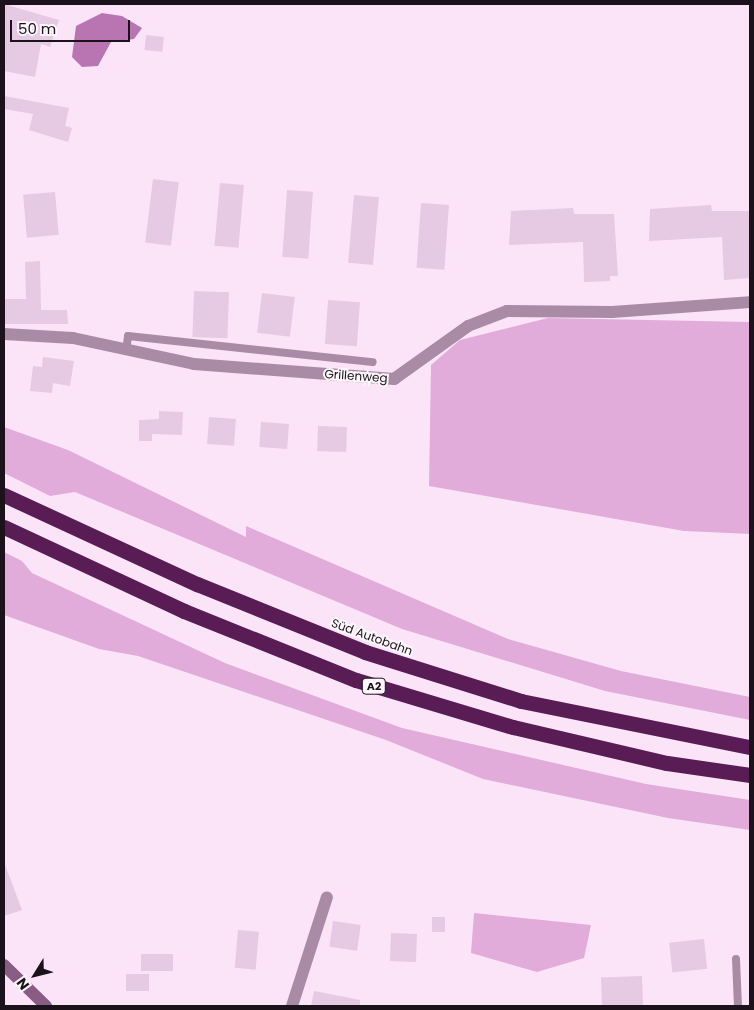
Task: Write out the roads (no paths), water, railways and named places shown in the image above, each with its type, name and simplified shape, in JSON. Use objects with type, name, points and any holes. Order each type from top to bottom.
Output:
[{"type":"highway","name":"Süd Autobahn","points":[[4,495],[264,612],[443,678],[521,701],[750,747]]},
{"type":"highway","name":"A2","points":[[4,526],[184,611],[356,680],[513,727],[667,763],[750,775]]},
{"type":"main road","points":[[4,966],[46,1006]]},
{"type":"street","name":"Grillenweg","points":[[4,334],[72,338],[194,364],[394,379],[468,326],[507,311],[612,312],[750,302]]},
{"type":"street","points":[[292,1006],[326,897]]},
{"type":"lane","points":[[126,350],[128,336],[373,362]]},
{"type":"lane","points":[[736,959],[738,1006]]}]
